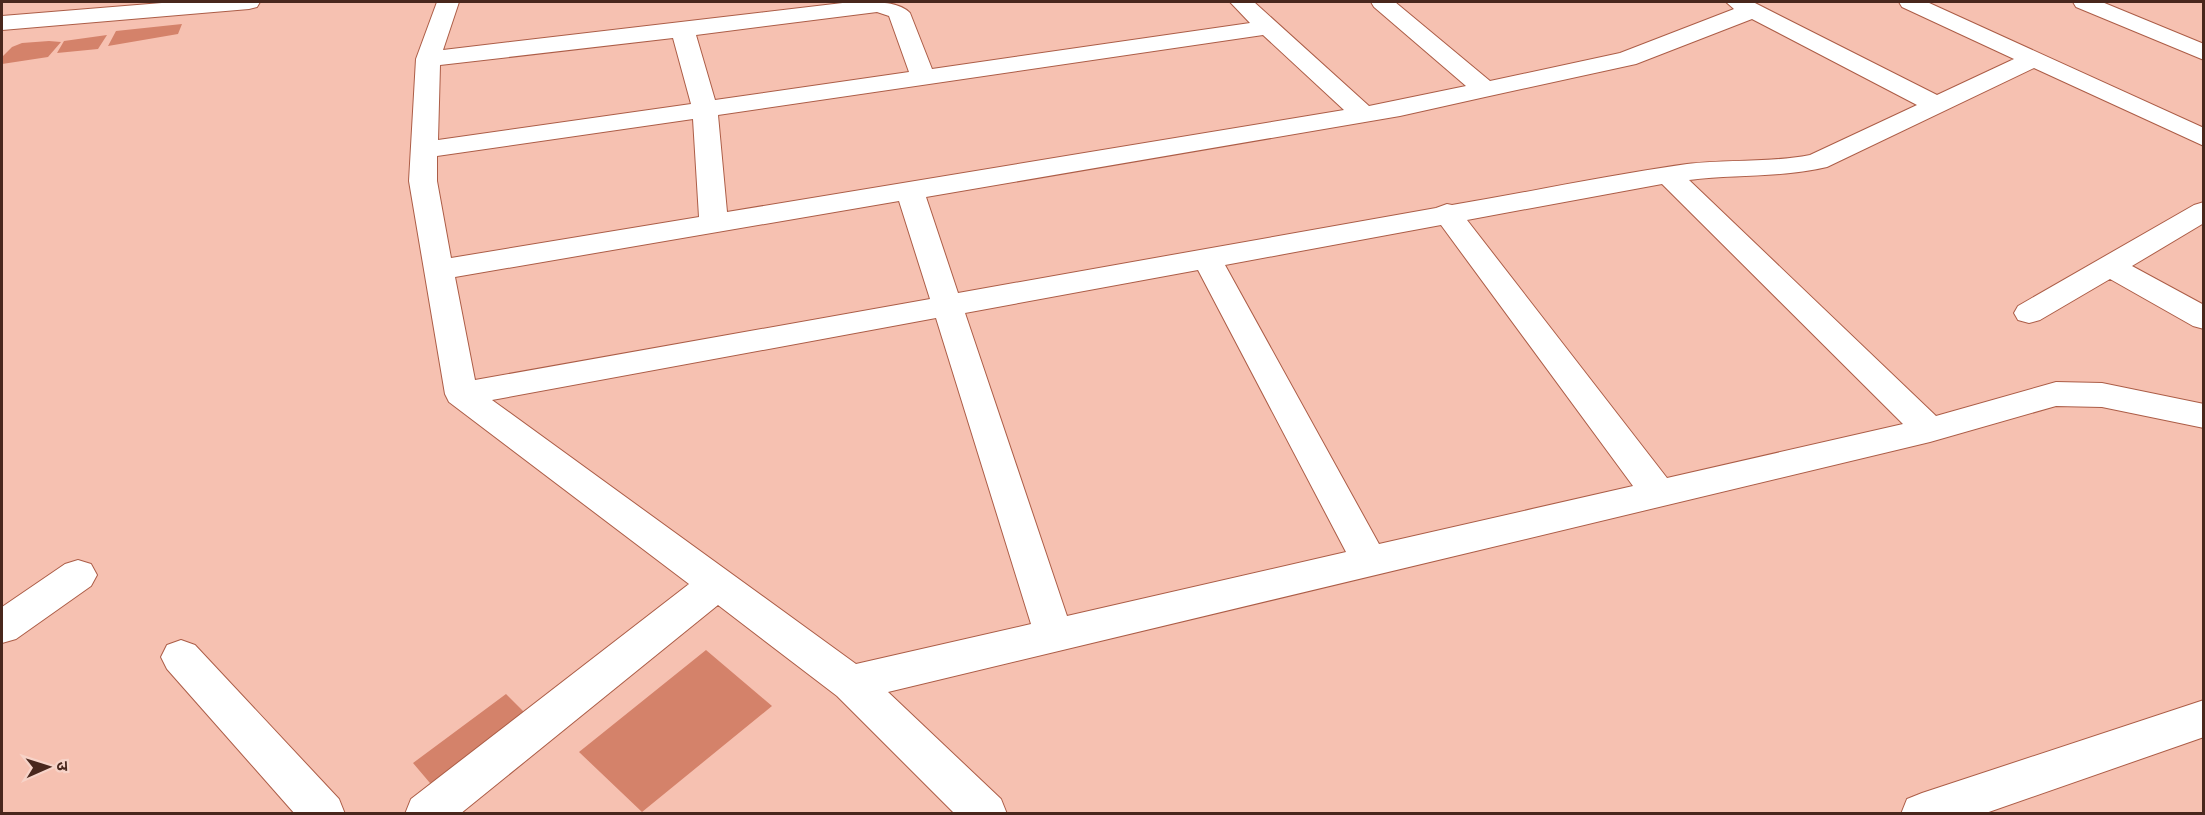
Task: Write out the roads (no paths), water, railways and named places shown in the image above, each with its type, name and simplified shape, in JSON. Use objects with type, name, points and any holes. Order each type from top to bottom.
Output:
[{"type":"street","points":[[2,23],[132,7],[249,2]]},
{"type":"street","points":[[448,2],[428,59],[423,181],[461,394],[851,683],[986,813]]},
{"type":"street","points":[[1241,2],[1363,114]]},
{"type":"street","points":[[1910,2],[2204,138]]},
{"type":"street","points":[[2084,2],[2204,53]]},
{"type":"street","points":[[1390,3],[1485,90]]},
{"type":"street","points":[[438,270],[1363,114],[1485,90],[1627,59],[1744,4],[1938,106]]},
{"type":"street","points":[[428,59],[877,5],[890,7],[899,13],[923,77]]},
{"type":"street","points":[[425,150],[1268,27]]},
{"type":"street","points":[[683,30],[705,109],[714,223]]},
{"type":"street","points":[[461,394],[1447,213],[1668,175],[1722,168],[1794,166],[1818,161],[2034,59]]},
{"type":"street","points":[[1668,175],[1930,430]]},
{"type":"street","points":[[910,190],[1054,635]]},
{"type":"street","points":[[2029,313],[2204,211]]},
{"type":"street","points":[[1447,213],[1659,494]]},
{"type":"street","points":[[1206,258],[1370,561]]},
{"type":"street","points":[[2109,266],[2204,319]]},
{"type":"street","points":[[851,683],[1930,430],[2056,394],[2102,395],[2204,416]]},
{"type":"street","points":[[2,627],[78,575]]},
{"type":"street","points":[[426,813],[717,584]]},
{"type":"street","points":[[182,657],[324,813]]},
{"type":"street","points":[[1923,813],[2203,719]]}]
